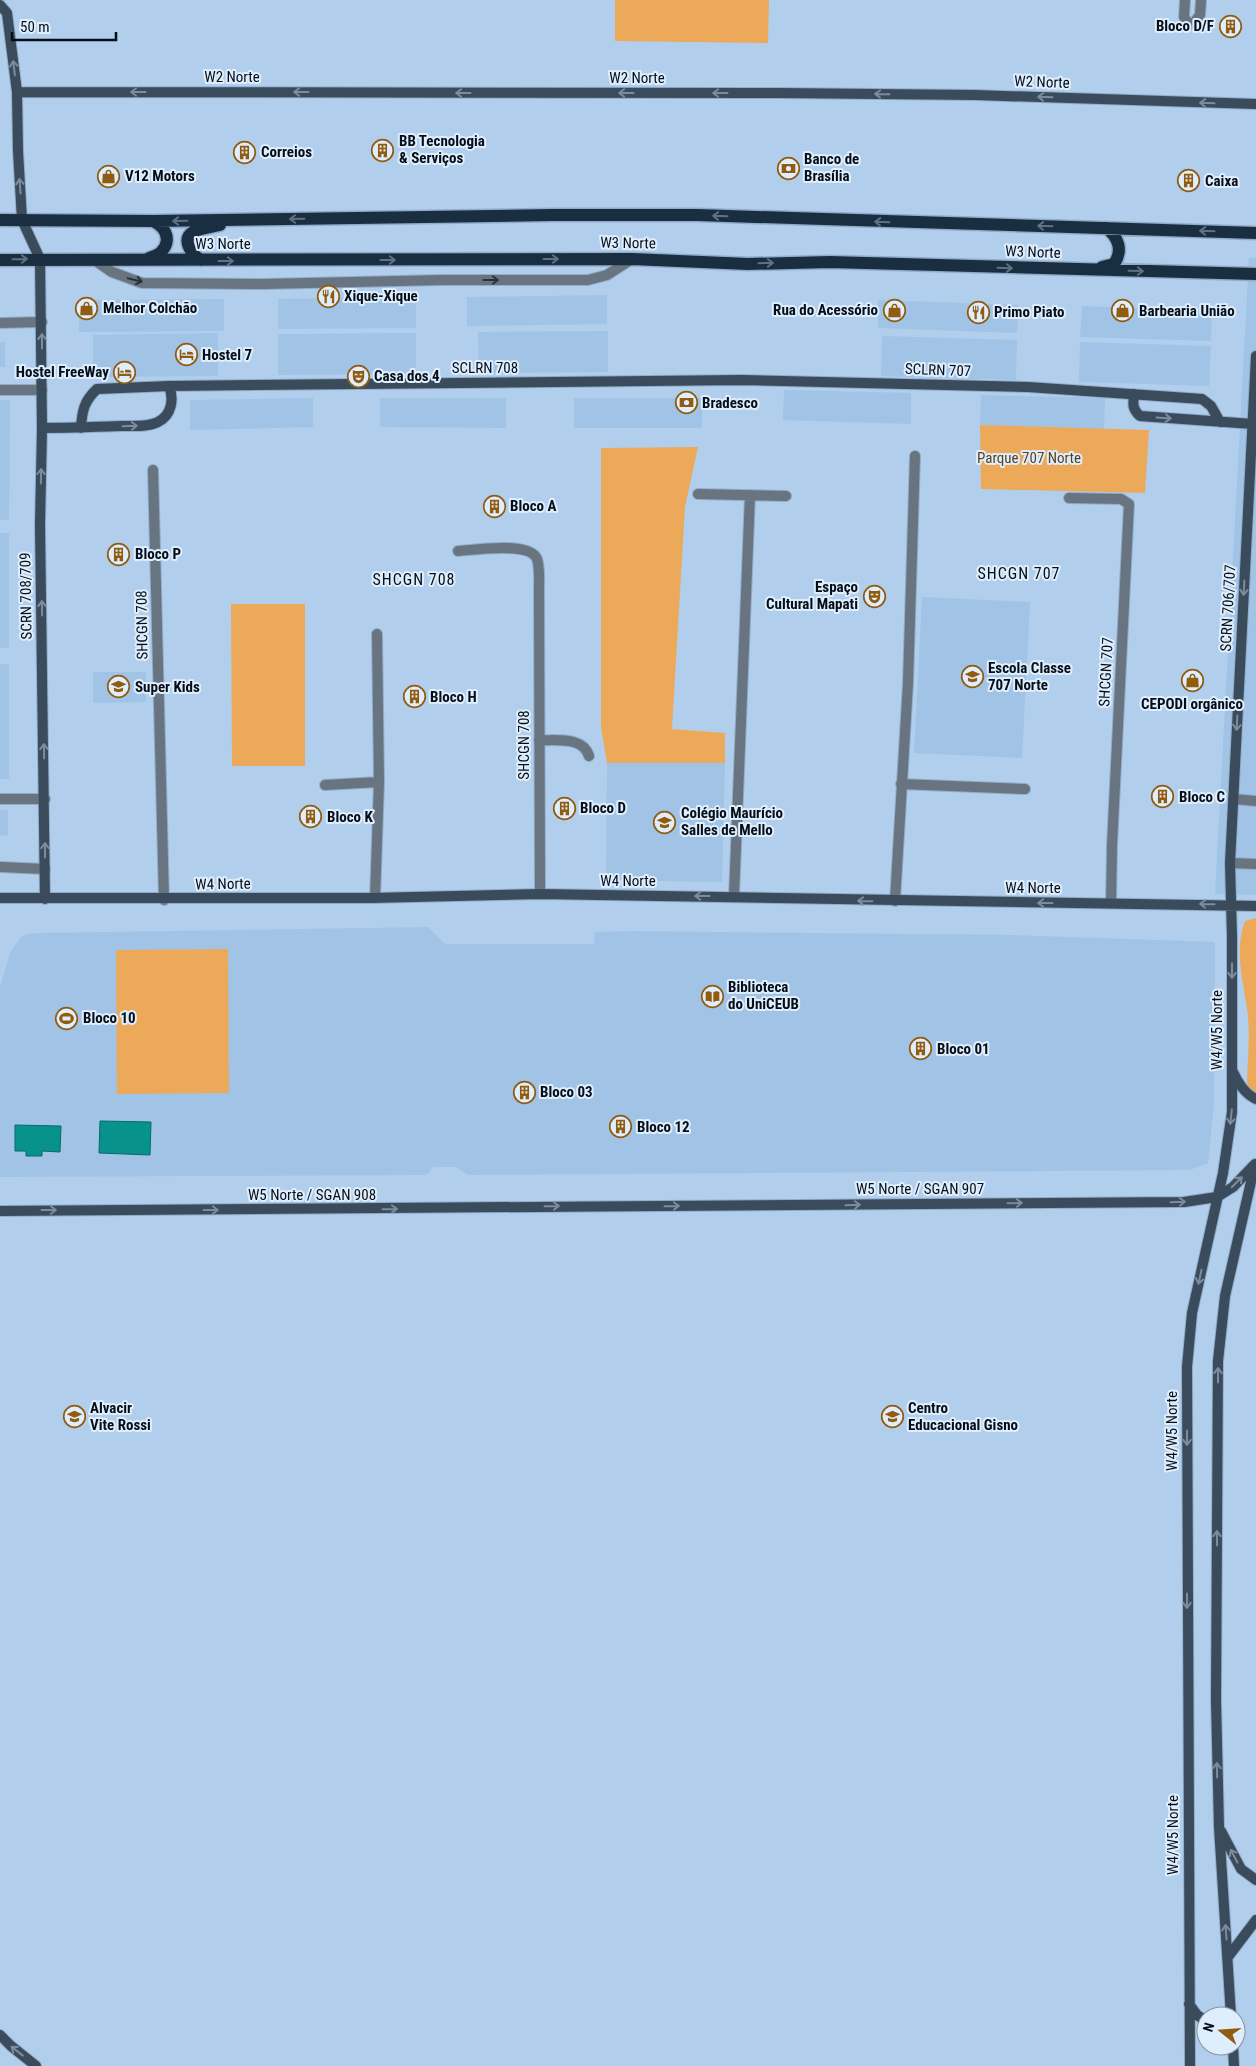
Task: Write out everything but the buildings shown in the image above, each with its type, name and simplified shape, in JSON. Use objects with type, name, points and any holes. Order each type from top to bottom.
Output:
[{"type":"main road","points":[[0,5],[7,13],[17,92],[22,220],[40,259]]},
{"type":"main road","name":"W2 Norte","points":[[17,92],[779,93],[975,95],[1256,104]]},
{"type":"main road","name":"W3 Norte","points":[[0,220],[153,221],[552,215],[688,215],[1256,233]]},
{"type":"main road","points":[[201,260],[189,250],[188,240],[194,231],[247,220]]},
{"type":"main road","points":[[142,259],[162,252],[166,244],[166,231],[162,226],[153,221]]},
{"type":"main road","points":[[1070,270],[1109,267],[1114,264],[1119,248],[1116,236],[1106,228]]},
{"type":"main road","name":"W3 Norte","points":[[0,260],[92,258],[201,260],[632,259],[748,264],[830,262],[1256,274]]},
{"type":"main road","name":"SCRN 708/709","points":[[40,259],[42,322],[40,525],[46,800],[46,899]]},
{"type":"main road","name":"SCRN 706/707","points":[[1233,799],[1256,356]]},
{"type":"main road","name":"SCLRN 708","points":[[81,428],[82,413],[86,399],[97,389],[169,386],[741,380]]},
{"type":"main road","name":"SCLRN 707","points":[[741,380],[1028,387],[1202,399],[1211,406],[1220,422]]},
{"type":"main road","points":[[42,428],[152,425],[160,422],[172,406],[172,393],[169,386]]},
{"type":"main road","points":[[1134,394],[1133,406],[1140,416],[1253,424]]},
{"type":"main road","name":"W4/W5 Norte","points":[[1190,2066],[1186,1367],[1192,1313],[1223,1173],[1232,1112],[1230,863],[1233,799]]},
{"type":"main road","name":"W4 Norte","points":[[0,898],[164,900],[540,894],[1256,906]]},
{"type":"main road","points":[[1232,1069],[1237,1080],[1248,1095],[1256,1099]]},
{"type":"main road","points":[[1217,1197],[1233,1187],[1256,1162]]},
{"type":"main road","points":[[1231,2006],[1218,1827],[1216,1700],[1218,1361],[1225,1296],[1256,1162]]},
{"type":"main road","name":"W5 Norte / SGAN 907","points":[[624,1206],[1184,1202],[1217,1197]]},
{"type":"main road","name":"W5 Norte / SGAN 908","points":[[0,1211],[624,1206]]},
{"type":"main road","points":[[1218,1827],[1241,1869],[1256,1880]]},
{"type":"main road","points":[[1228,1957],[1256,1920]]},
{"type":"main road","points":[[1230,2006],[1231,2002]]},
{"type":"main road","points":[[1189,2004],[1196,2014]]},
{"type":"main road","points":[[0,2035],[36,2066]]},
{"type":"street","points":[[1185,0],[1184,17],[1187,22],[1193,24],[1200,15],[1201,0]]},
{"type":"street","points":[[92,258],[112,272],[142,282],[263,284],[442,280],[588,280],[608,275],[632,259]]},
{"type":"street","points":[[0,323],[42,322]]},
{"type":"street","points":[[0,390],[42,390]]},
{"type":"street","points":[[895,901],[908,683],[915,456]]},
{"type":"street","name":"SHCGN 708","points":[[153,470],[164,900]]},
{"type":"street","points":[[698,494],[786,496]]},
{"type":"street","points":[[734,896],[750,495]]},
{"type":"street","name":"SHCGN 707","points":[[1069,498],[1116,499],[1129,504],[1112,845],[1111,903]]},
{"type":"street","name":"SHCGN 708","points":[[458,551],[504,548],[520,549],[533,554],[537,558],[539,591],[540,894]]},
{"type":"street","points":[[375,898],[379,782],[377,634]]},
{"type":"street","points":[[539,740],[576,742],[585,747],[589,756]]},
{"type":"street","points":[[325,785],[379,782]]},
{"type":"street","points":[[901,784],[1025,788]]},
{"type":"street","points":[[1233,799],[1256,801]]},
{"type":"street","points":[[0,800],[46,800]]},
{"type":"street","points":[[1230,863],[1256,864]]},
{"type":"street","points":[[0,867],[45,869]]},
{"type":"shaded area","points":[[1249,258],[1256,258],[1256,895],[1215,894]]},
{"type":"shaded area","points":[[607,295],[607,324],[467,326],[467,297]]},
{"type":"shaded area","points":[[416,297],[416,328],[278,329],[278,299]]},
{"type":"shaded area","points":[[224,299],[224,331],[79,332],[79,300]]},
{"type":"shaded area","points":[[878,300],[1018,305],[1017,333],[878,328]]},
{"type":"shaded area","points":[[1082,306],[1212,311],[1211,341],[1080,337]]},
{"type":"shaded area","points":[[608,331],[608,372],[479,373],[478,332]]},
{"type":"shaded area","points":[[218,333],[218,376],[93,377],[93,335]]},
{"type":"shaded area","points":[[416,333],[416,374],[278,375],[278,334]]},
{"type":"shaded area","points":[[882,336],[1017,340],[1016,380],[881,376]]},
{"type":"shaded area","points":[[0,342],[5,342],[5,367],[0,367]]},
{"type":"shaded area","points":[[1080,342],[1211,346],[1209,386],[1079,382]]},
{"type":"shaded area","points":[[784,390],[911,393],[911,424],[783,420]]},
{"type":"shaded area","points":[[981,395],[1105,398],[1104,429],[980,425]]},
{"type":"shaded area","points":[[313,398],[313,427],[190,430],[190,400]]},
{"type":"shaded area","points":[[380,398],[506,398],[506,428],[380,427]]},
{"type":"shaded area","points":[[574,398],[702,398],[702,428],[574,428]]},
{"type":"shaded area","points":[[0,400],[10,400],[9,520],[0,520]]},
{"type":"shaded area","points":[[0,533],[9,533],[9,648],[0,648]]},
{"type":"shaded area","name":"Escola Classe 707 Norte","points":[[922,597],[1030,602],[1022,758],[914,753]]},
{"type":"shaded area","points":[[0,664],[9,664],[9,779],[0,779]]},
{"type":"shaded area","name":"Super Kids","points":[[93,672],[146,672],[146,702],[93,703]]},
{"type":"shaded area","name":"Colégio Maurício Salles de Mello","points":[[607,763],[725,763],[722,882],[606,880]]},
{"type":"shaded area","points":[[0,810],[8,810],[8,836],[0,835]]},
{"type":"shaded area","points":[[428,927],[445,944],[594,944],[595,932],[631,931],[1011,935],[1215,942],[1214,1104],[1208,1163],[1190,1170],[468,1175],[456,1167],[433,1167],[429,1173],[424,1175],[0,1177],[0,987],[10,953],[20,938],[27,934],[38,933]]},
{"type":"shaded area","points":[[100,1121],[151,1122],[150,1155],[99,1153]]},
{"type":"shaded area","points":[[15,1125],[61,1126],[60,1152],[42,1151],[42,1156],[26,1156],[26,1151],[15,1151]]},
{"type":"green space","points":[[615,0],[769,0],[768,43],[615,41]]},
{"type":"green space","name":"Parque 707 Norte","points":[[980,425],[1149,430],[1145,493],[981,489]]},
{"type":"green space","points":[[698,447],[685,507],[672,729],[725,733],[725,763],[607,763],[601,728],[601,448]]},
{"type":"green space","points":[[231,604],[305,604],[305,766],[232,766]]},
{"type":"green space","points":[[1256,918],[1256,1096],[1247,1087],[1249,1028],[1242,976],[1240,942],[1245,921]]},
{"type":"green space","points":[[228,949],[229,1093],[117,1094],[116,950]]},
{"type":"place","name":"Bloco D/F","points":[[1230,26]]},
{"type":"place","name":"BB Tecnologia & Serviços","points":[[383,150]]},
{"type":"place","name":"Correios","points":[[245,152]]},
{"type":"place","name":"Banco de Brasília","points":[[788,168]]},
{"type":"place","name":"V12 Motors","points":[[109,176]]},
{"type":"place","name":"Caixa","points":[[1189,181]]},
{"type":"place","name":"Xique-Xique","points":[[328,296]]},
{"type":"place","name":"Melhor Colchão","points":[[87,308]]},
{"type":"place","name":"Rua do Acessório","points":[[894,310]]},
{"type":"place","name":"Barbearia União","points":[[1123,311]]},
{"type":"place","name":"Primo Piato","points":[[978,312]]},
{"type":"place","name":"Hostel 7","points":[[186,355]]},
{"type":"place","name":"Hostel FreeWay","points":[[125,372]]},
{"type":"place","name":"Casa dos 4","points":[[358,376]]},
{"type":"place","name":"Bradesco","points":[[686,403]]},
{"type":"place","name":"Bloco A","points":[[494,506]]},
{"type":"place","name":"Bloco P","points":[[119,554]]},
{"type":"place","name":"Espaço Cultural Mapati","points":[[874,596]]},
{"type":"place","name":"Escola Classe 707 Norte","points":[[972,677]]},
{"type":"place","name":"CEPODI orgânico","points":[[1192,681]]},
{"type":"place","name":"Super Kids","points":[[119,687]]},
{"type":"place","name":"Bloco H","points":[[414,697]]},
{"type":"place","name":"Bloco C","points":[[1163,797]]},
{"type":"place","name":"Bloco D","points":[[564,808]]},
{"type":"place","name":"Bloco K","points":[[311,817]]},
{"type":"place","name":"Colégio Maurício Salles de Mello","points":[[665,822]]},
{"type":"place","name":"Biblioteca do UniCEUB","points":[[712,996]]},
{"type":"place","name":"Bloco 10","points":[[67,1018]]},
{"type":"place","name":"Bloco 01","points":[[921,1049]]},
{"type":"place","name":"Bloco 03","points":[[524,1092]]},
{"type":"place","name":"Bloco 12","points":[[621,1127]]},
{"type":"place","name":"Alvacir Vite Rossi","points":[[74,1417]]},
{"type":"place","name":"Centro Educacional Gisno","points":[[892,1417]]},
{"type":"district","name":"SHCGN 707","points":[[1019,573]]},
{"type":"district","name":"SHCGN 708","points":[[414,579]]}]
